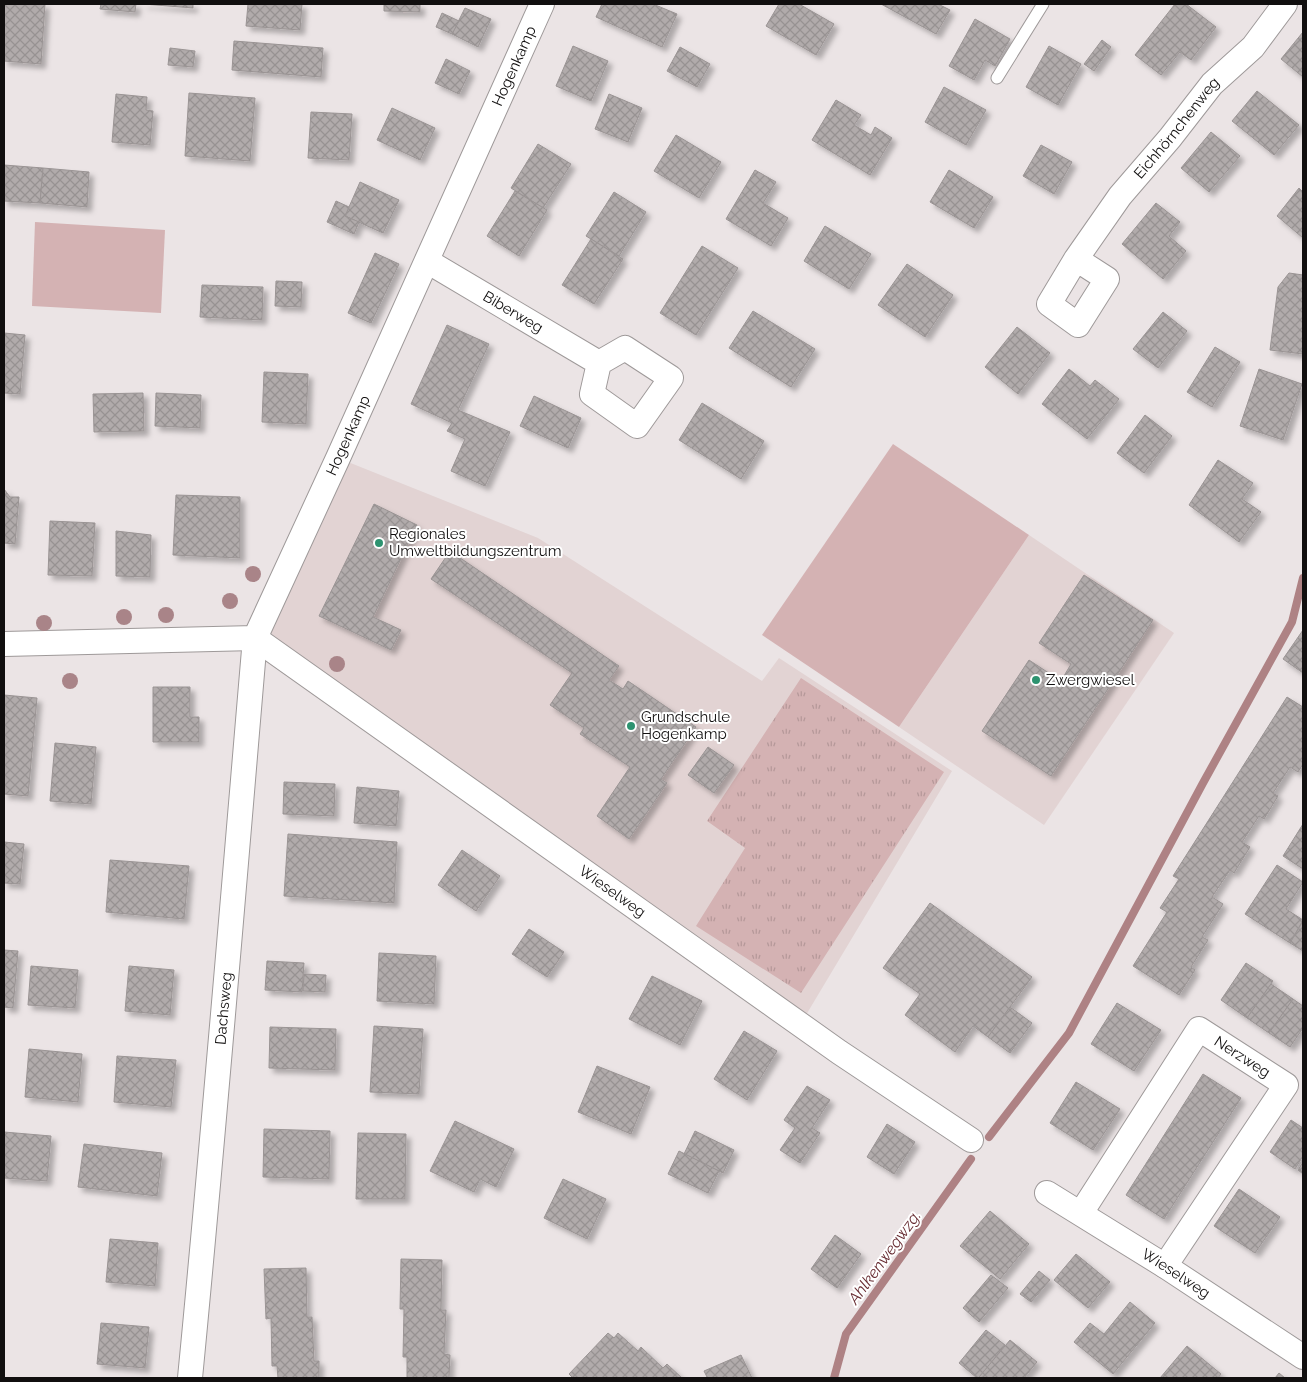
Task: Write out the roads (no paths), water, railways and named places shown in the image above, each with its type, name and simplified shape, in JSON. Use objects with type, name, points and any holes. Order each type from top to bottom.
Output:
[{"type":"street","name":"Hogenkamp","points":[[255,638],[542,4]]},
{"type":"street","name":"Eichhörnchenweg","points":[[1076,259],[1120,196],[1170,138],[1212,84],[1253,46],[1285,4]]},
{"type":"street","name":"Biberweg","points":[[426,261],[600,363]]},
{"type":"street","points":[[4,644],[255,638]]},
{"type":"street","name":"Wieselweg","points":[[255,638],[823,1042],[970,1140]]},
{"type":"street","name":"Dachsweg","points":[[190,1378],[214,1132],[255,638]]},
{"type":"street","name":"Nerzweg","points":[[1081,1214],[1200,1029],[1286,1085],[1165,1266]]},
{"type":"street","name":"Wieselweg","points":[[1047,1193],[1165,1266],[1303,1357]]},
{"type":"lane","points":[[997,78],[1043,4]]},
{"type":"waterway","points":[[989,1137],[1069,1033],[1292,622],[1303,578]]},
{"type":"waterway","name":"Ahlkenwegwzg.","points":[[834,1378],[846,1334],[971,1159]]},
{"type":"place","name":"Regionales Umweltbildungszentrum","points":[[379,543]]},
{"type":"place","name":"Zwergwiesel","points":[[1036,680]]},
{"type":"place","name":"Grundschule Hogenkamp","points":[[631,726]]}]
